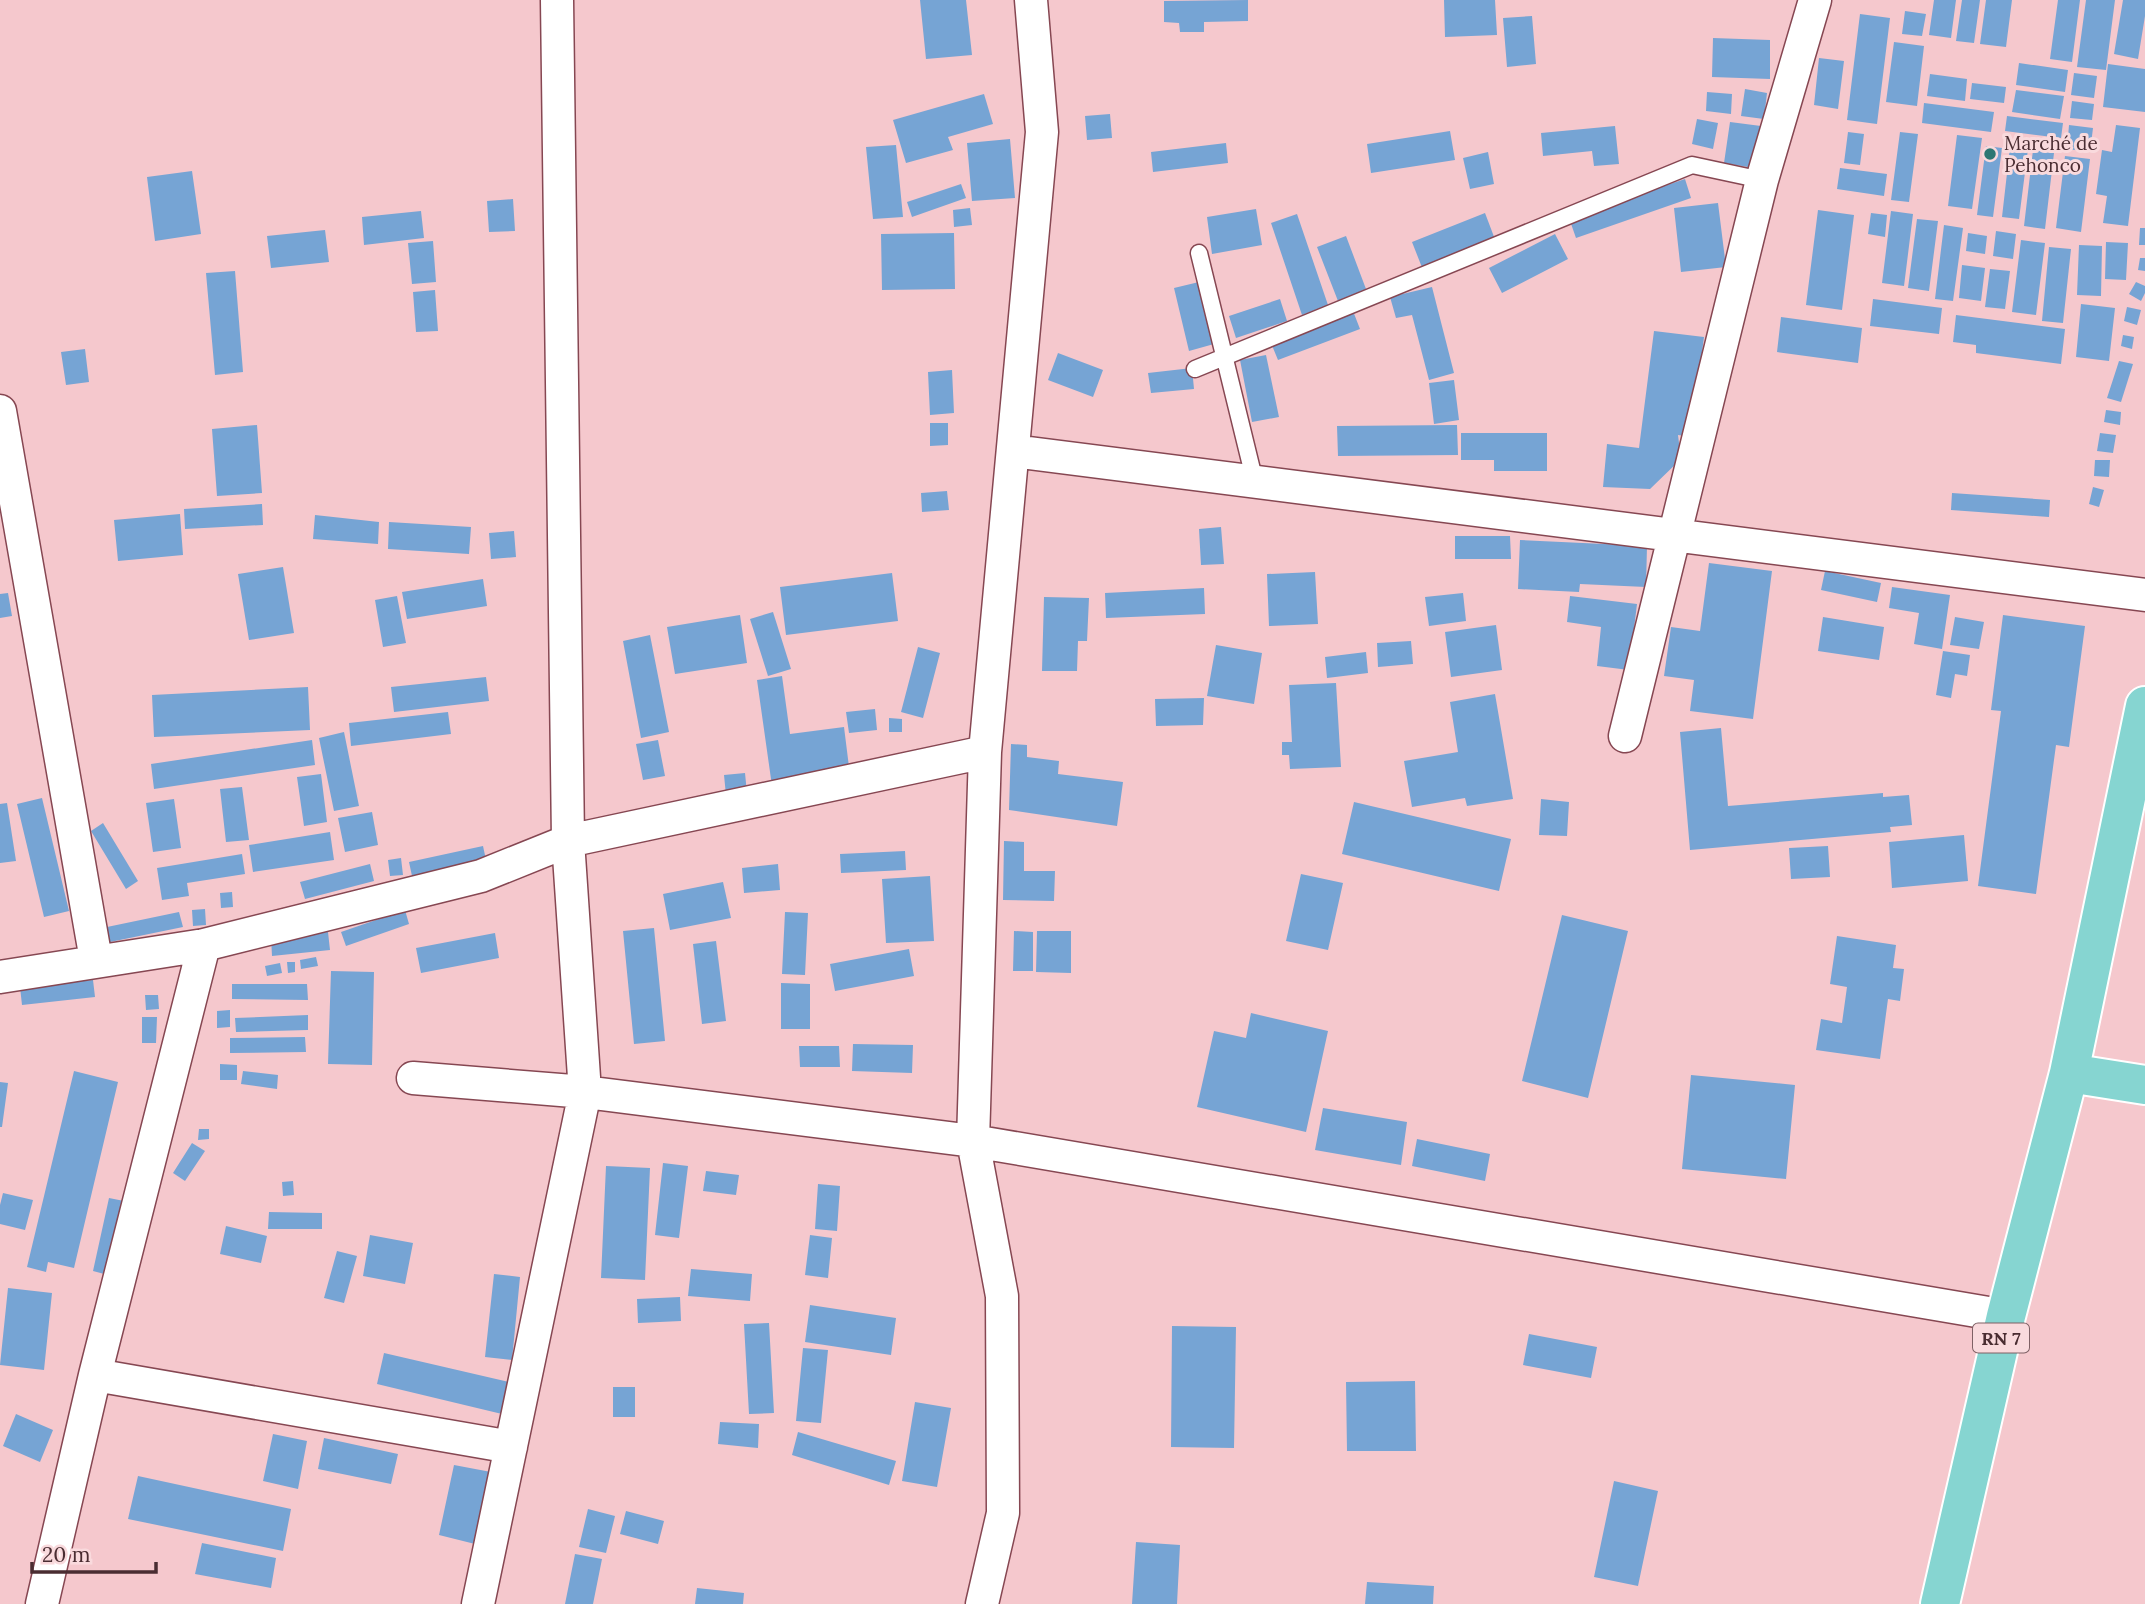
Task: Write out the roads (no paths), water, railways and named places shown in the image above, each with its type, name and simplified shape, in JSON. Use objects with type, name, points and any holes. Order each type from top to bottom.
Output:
[{"type":"main road","points":[[2145,706],[2069,1073],[2145,1085]]},
{"type":"main road","name":"RN 7","points":[[1940,1604],[2006,1316],[2069,1073]]},
{"type":"street","points":[[478,1604],[585,1092],[568,841],[557,0]]},
{"type":"street","points":[[982,1604],[1003,1513],[1002,1296],[973,1141],[985,752],[1042,132],[1031,0]]},
{"type":"street","points":[[1625,736],[1762,180],[1815,0]]},
{"type":"street","points":[[0,411],[96,960]]},
{"type":"street","points":[[1013,451],[2145,595]]},
{"type":"street","points":[[0,976],[204,945],[481,876],[568,841],[985,752]]},
{"type":"street","points":[[42,1604],[95,1375],[204,945]]},
{"type":"street","points":[[413,1078],[585,1092],[973,1141],[2006,1316]]},
{"type":"street","points":[[95,1375],[511,1447]]},
{"type":"lane","points":[[1195,369],[1692,165],[1762,180]]},
{"type":"lane","points":[[1199,253],[1255,482]]},
{"type":"place","name":"Marché de Pehonco","points":[[1990,154]]}]
